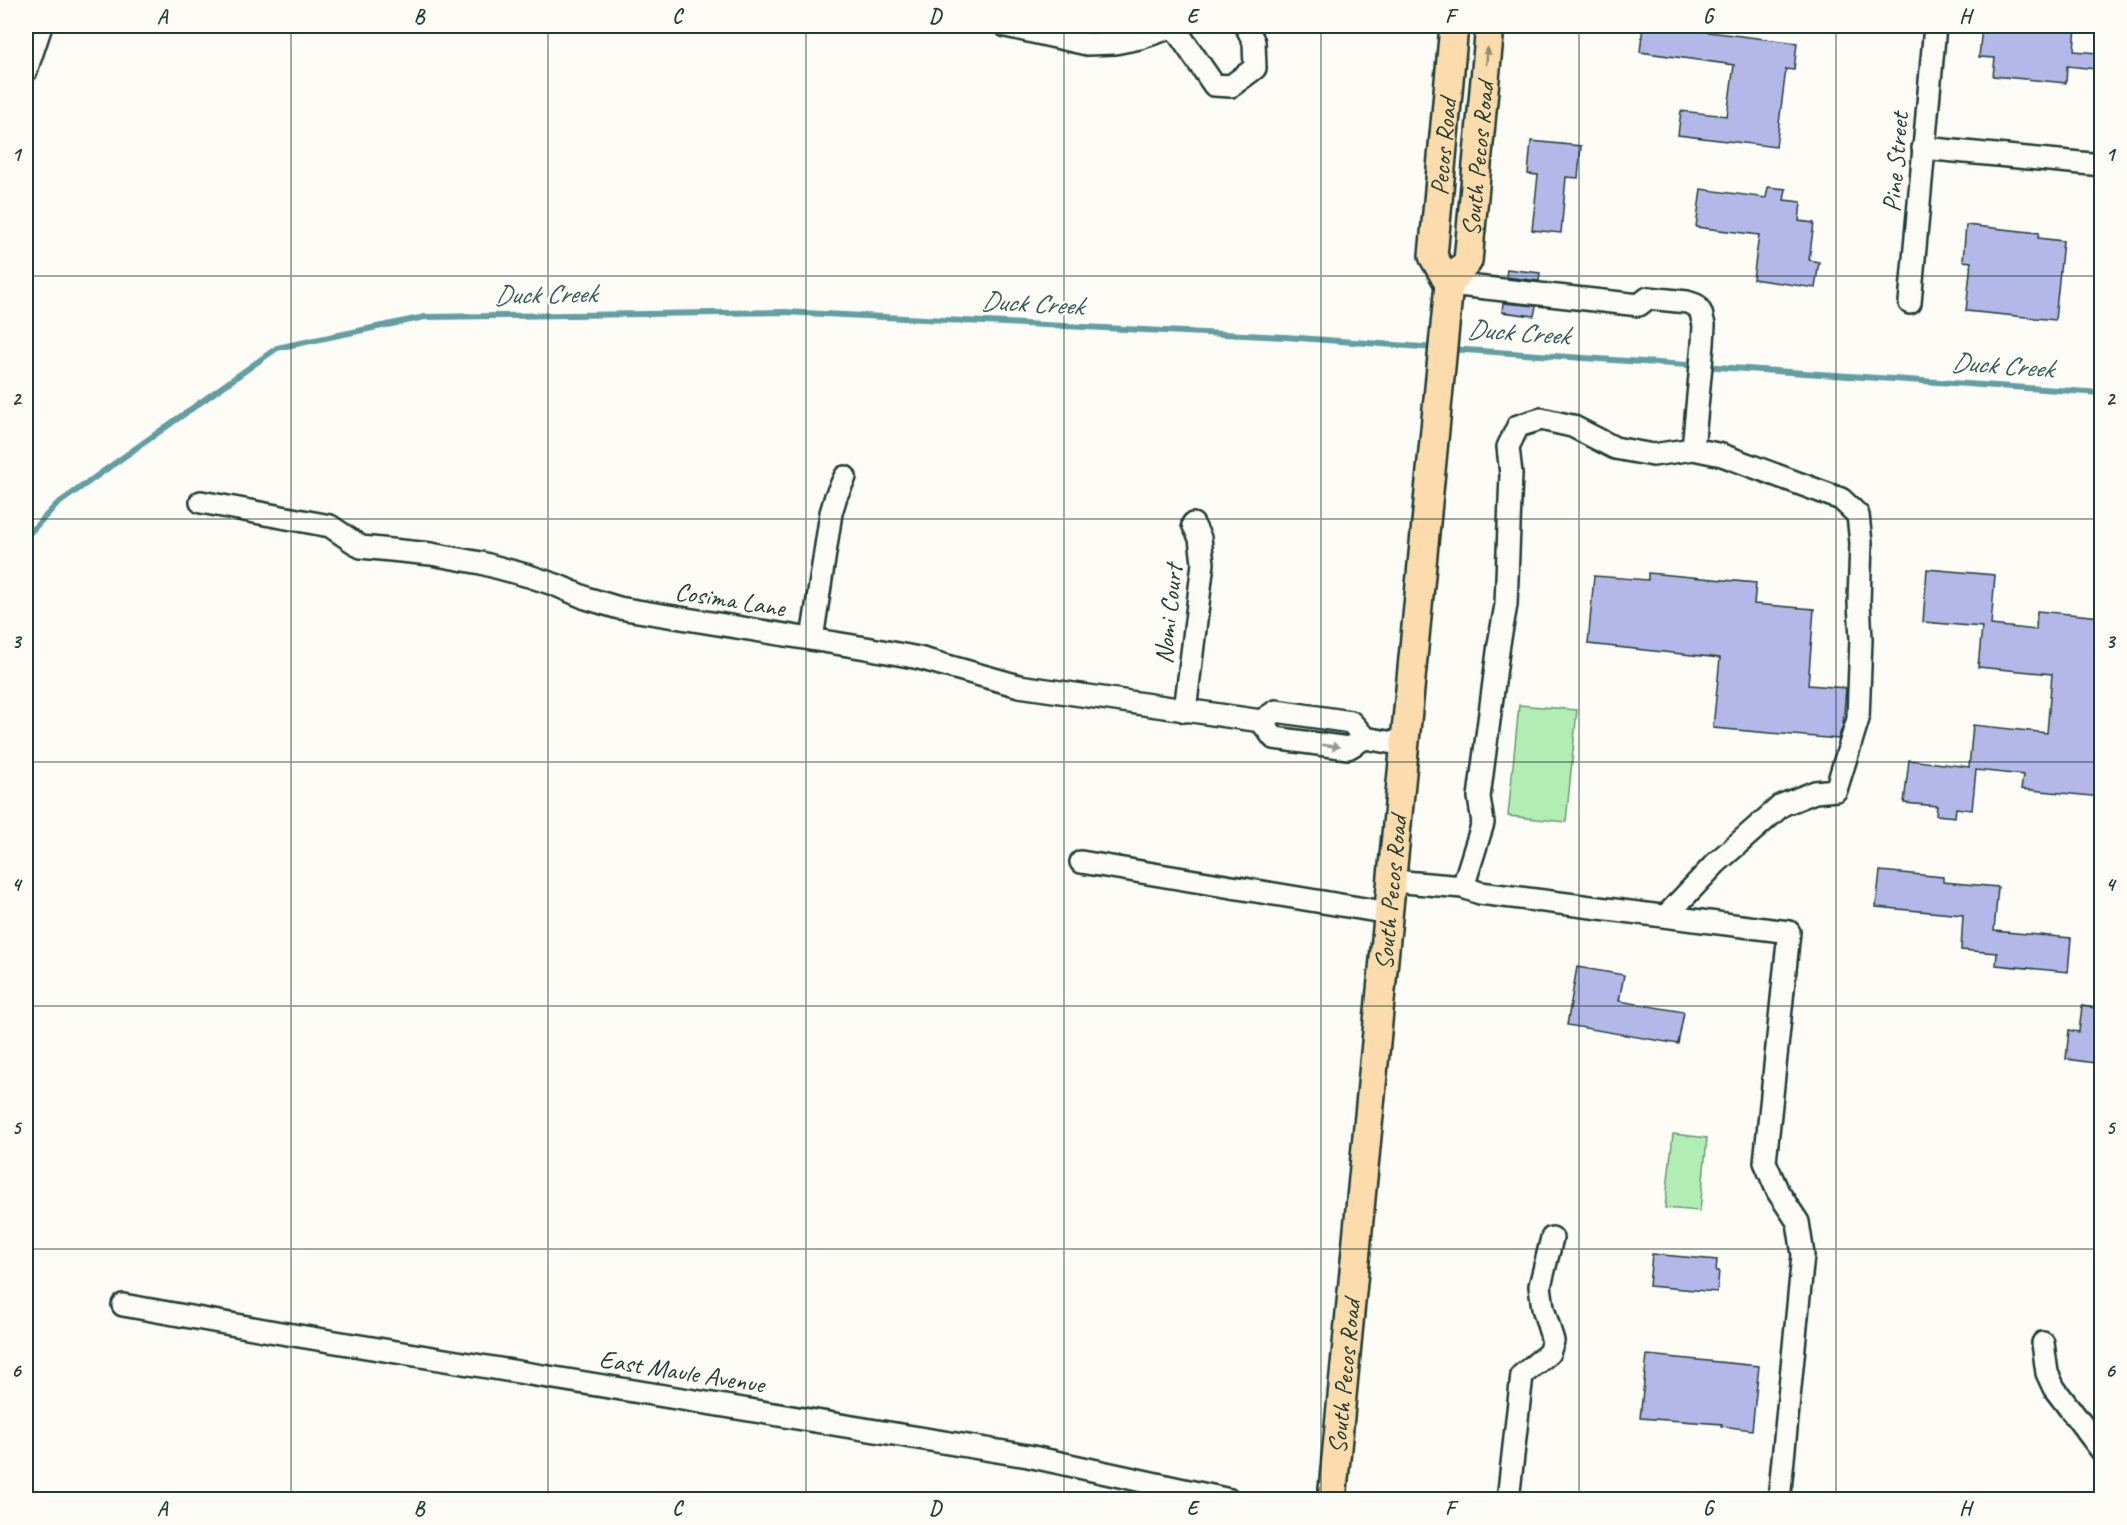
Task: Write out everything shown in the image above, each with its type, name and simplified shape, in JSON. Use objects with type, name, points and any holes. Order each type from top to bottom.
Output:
[{"type":"main road","name":"Pecos Road","points":[[1444,275],[1433,256],[1454,26]]},
{"type":"main road","name":"South Pecos Road","points":[[1332,1500],[1446,312],[1444,275],[1468,261],[1490,26]]},
{"type":"street","points":[[26,71],[41,26]]},
{"type":"street","points":[[1006,26],[1087,44],[1115,43],[1140,38],[1174,26],[1214,85],[1231,86],[1255,68],[1254,42],[1246,26]]},
{"type":"street","name":"Pine Street","points":[[1910,303],[1935,26]]},
{"type":"street","points":[[1923,148],[2102,165]]},
{"type":"street","points":[[1444,275],[1639,305],[1648,298],[1688,302],[1696,305],[1701,313],[1703,334],[1693,449]]},
{"type":"street","points":[[1462,887],[1483,823],[1479,797],[1506,605],[1511,474],[1508,447],[1518,426],[1541,419],[1572,426],[1615,448],[1653,454],[1693,449],[1722,455],[1841,499],[1858,515],[1861,543],[1858,719],[1836,790],[1815,792],[1782,805],[1716,863],[1666,916]]},
{"type":"street","points":[[812,639],[831,513],[845,477]]},
{"type":"street","name":"Cosima Lane","points":[[201,502],[330,526],[361,547],[481,563],[529,576],[619,608],[919,658],[1019,686],[1261,721],[1276,711],[1352,722],[1365,738]]},
{"type":"street","name":"Nomi Court","points":[[1185,711],[1203,563],[1200,538],[1192,524]]},
{"type":"street","points":[[1303,742],[1306,715]]},
{"type":"street","name":"Cosima Lane","points":[[1261,721],[1274,738],[1348,748],[1365,738],[1405,745]]},
{"type":"street","points":[[1081,862],[1389,913]]},
{"type":"street","points":[[1392,881],[1462,887],[1480,893],[1789,932],[1765,1162],[1778,1192],[1798,1222],[1803,1255],[1779,1500]]},
{"type":"street","points":[[1508,1500],[1522,1375],[1549,1353],[1553,1341],[1543,1308],[1540,1286],[1552,1238]]},
{"type":"street","name":"East Maule Avenue","points":[[123,1305],[1028,1456],[1230,1500]]},
{"type":"street","points":[[2043,1343],[2047,1373],[2054,1388],[2102,1451]]},
{"type":"green space","points":[[1519,705],[1577,710],[1566,822],[1508,816]]},
{"type":"green space","points":[[1673,1134],[1707,1138],[1700,1211],[1665,1208]]},
{"type":"building","points":[[1643,26],[1661,26],[1797,43],[1794,70],[1786,69],[1776,147],[1678,135],[1681,111],[1727,116],[1734,65],[1640,52]]},
{"type":"building","points":[[1989,26],[2076,26],[2074,51],[2098,53],[2096,69],[2067,66],[2066,83],[1993,76],[1995,58],[1979,57],[1982,27],[1989,28]]},
{"type":"building","points":[[1531,141],[1581,146],[1578,178],[1566,177],[1561,233],[1532,230],[1538,175],[1528,174]]},
{"type":"building","points":[[1768,187],[1786,189],[1784,200],[1801,202],[1799,221],[1814,223],[1809,260],[1819,262],[1815,288],[1753,279],[1759,235],[1696,227],[1701,189],[1766,198]]},
{"type":"building","points":[[1966,225],[2039,233],[2038,238],[2063,241],[2055,320],[1966,311],[1971,262],[1963,261]]},
{"type":"building","points":[[1507,269],[1540,273],[1539,281],[1506,277]]},
{"type":"building","points":[[1503,303],[1536,306],[1534,316],[1502,312]]},
{"type":"building","points":[[1927,569],[1995,575],[1991,625],[2036,630],[2037,611],[2102,617],[2102,797],[2021,789],[2023,775],[1976,770],[1972,810],[1956,808],[1955,817],[1936,815],[1937,806],[1904,803],[1909,760],[1969,767],[1973,725],[2047,733],[2052,674],[1978,667],[1982,627],[1923,622]]},
{"type":"building","points":[[1648,573],[1756,583],[1754,604],[1814,609],[1808,685],[1846,688],[1843,725],[1838,739],[1713,728],[1720,658],[1588,644],[1594,576],[1648,580]]},
{"type":"building","points":[[1880,871],[1943,877],[1943,882],[1998,887],[1994,931],[2071,938],[2068,972],[1996,965],[1997,953],[1961,950],[1963,915],[1876,907]]},
{"type":"building","points":[[1577,967],[1624,975],[1619,1001],[1684,1012],[1678,1044],[1567,1025]]},
{"type":"building","points":[[2082,1006],[2102,1009],[2102,1064],[2066,1059],[2069,1030],[2079,1032]]},
{"type":"building","points":[[1652,1254],[1717,1260],[1716,1271],[1719,1271],[1717,1292],[1649,1286]]},
{"type":"building","points":[[1647,1355],[1759,1366],[1752,1430],[1721,1426],[1722,1424],[1640,1418]]},
{"type":"waterway","name":"Duck Creek","points":[[26,537],[56,505],[277,348],[425,317],[784,312],[1285,337],[1436,348]]},
{"type":"waterway","name":"Duck Creek","points":[[1450,349],[2102,393]]}]
